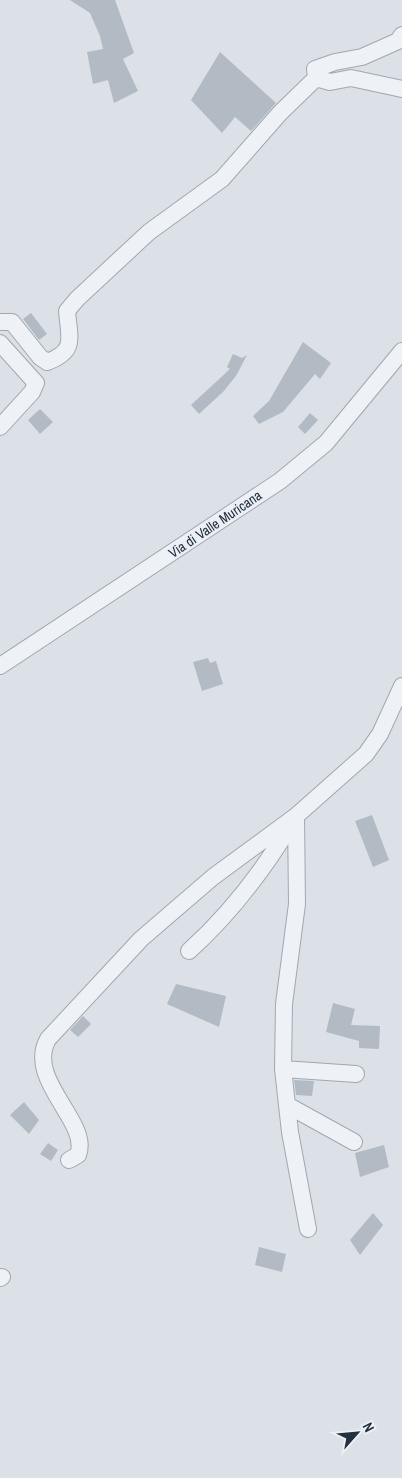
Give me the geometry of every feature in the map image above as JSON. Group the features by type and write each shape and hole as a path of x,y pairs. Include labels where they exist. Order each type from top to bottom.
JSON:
{"street":[{"path":"316,78 315,69 335,62 362,58 398,41 402,35"},
{"path":"316,78 330,82 351,78 402,89"},
{"path":"0,322 12,322 40,357 47,362 61,357 70,343 67,311 77,299 149,232 222,179 280,113 316,78"},
{"path":"0,343 36,383 32,392 0,426"},
{"name":"Via di Valle Muricana","path":"0,666 280,481 329,439 402,350"},
{"path":"69,1160 78,1155 79,1142 63,1105 51,1090 47,1080 44,1052 48,1039 131,947 213,877 296,816 366,754 380,734 402,686"},
{"path":"189,951 226,915 250,886 267,864 296,816"},
{"path":"296,816 297,904 284,998 283,1069 287,1106 308,1229"},
{"path":"283,1069 356,1074"},
{"path":"287,1106 354,1142"}],"building":[{"path":"70,0 115,0 134,53 123,59 138,91 114,103 108,80 93,84 87,52 103,49 100,36 90,13"},
{"path":"220,52 276,103 251,131 235,117 222,133 191,100"},
{"path":"31,313 47,334 39,340 23,319"},
{"path":"303,342 331,363 320,379 315,374 283,412 259,424 253,416 269,401"},
{"path":"233,354 242,358 247,355 236,376 223,392 199,414 191,405 230,369 227,367"},
{"path":"40,409 53,422 40,434 28,420"},
{"path":"310,413 318,420 305,434 298,427"},
{"path":"208,658 210,663 216,661 223,684 202,691 193,662"},
{"path":"372,815 389,860 373,867 355,821"},
{"path":"176,984 226,996 219,1027 167,1004"},
{"path":"333,1003 355,1009 351,1025 380,1026 379,1049 359,1048 359,1041 326,1032"},
{"path":"83,1016 91,1024 78,1037 70,1030"},
{"path":"294,1080 314,1081 312,1096 296,1095"},
{"path":"24,1102 39,1120 29,1134 10,1115"},
{"path":"48,1143 58,1150 51,1161 40,1154"},
{"path":"384,1145 389,1167 360,1177 355,1153"},
{"path":"373,1213 383,1225 360,1255 350,1240"},
{"path":"259,1247 286,1254 282,1272 255,1265"}]}
